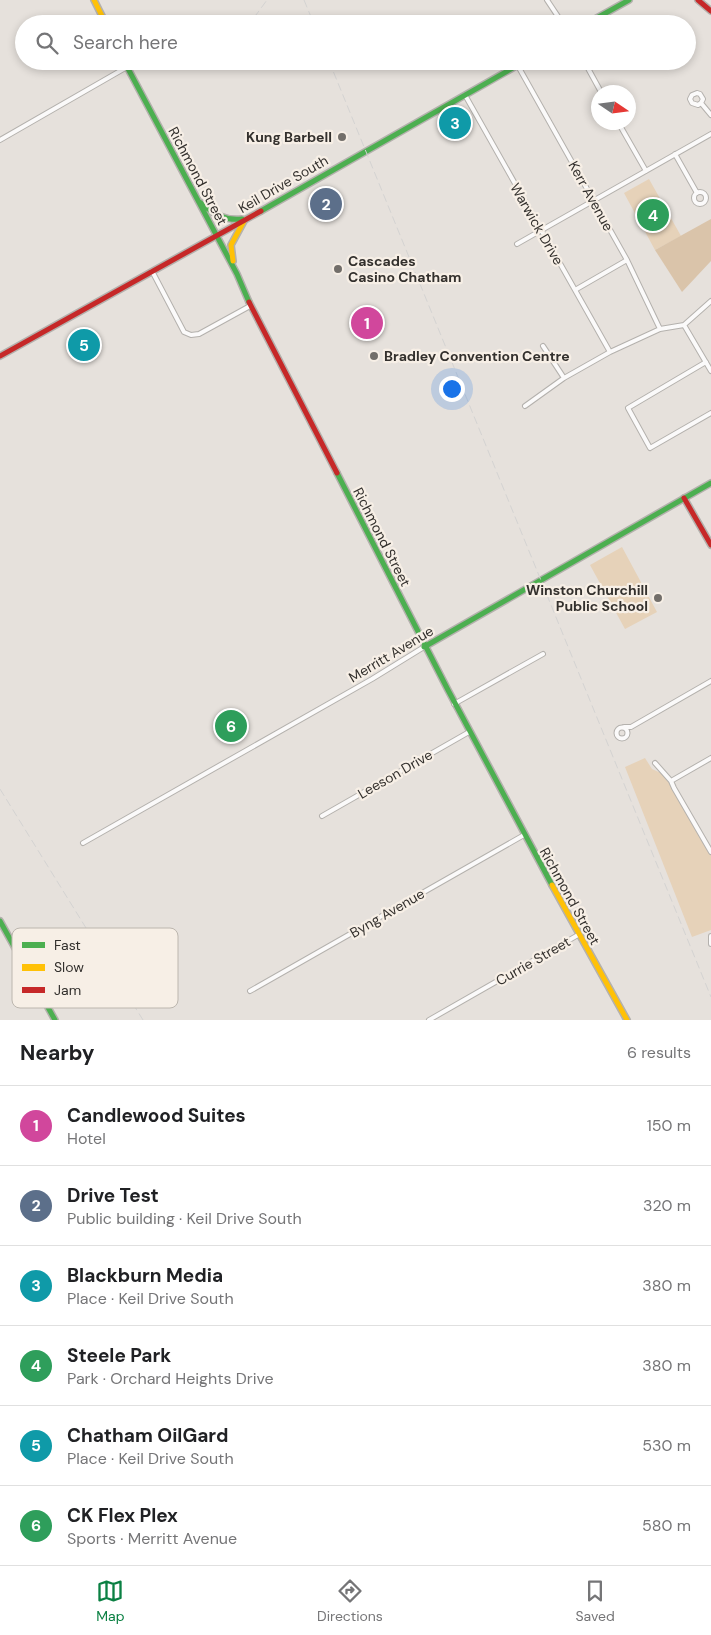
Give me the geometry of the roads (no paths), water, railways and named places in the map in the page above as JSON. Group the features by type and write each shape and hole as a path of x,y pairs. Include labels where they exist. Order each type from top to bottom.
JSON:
{"main road":[{"path":"94,0 102,15"},
{"path":"602,15 629,0"},
{"path":"698,0 711,11"},
{"name":"Richmond Street","path":"129,70 217,236 250,306 312,423 454,704 578,935 627,1020"},
{"name":"Keil Drive South","path":"0,356 511,70"},
{"path":"195,197 218,217 232,221 246,218"},
{"path":"236,274 230,253 231,241 246,218"},
{"name":"Merritt Avenue","path":"424,646 711,483"},
{"path":"684,498 711,545"},
{"path":"0,921 12,943"},
{"path":"48,1008 55,1020"}],"street":[{"path":"547,0 556,15"},
{"path":"0,140 116,70"},
{"name":"Kerr Avenue","path":"520,70 628,260 660,329"},
{"path":"589,70 597,85"},
{"name":"Warwick Drive","path":"465,95 610,352"},
{"path":"701,103 711,115"},
{"path":"623,130 646,171"},
{"path":"517,244 711,134"},
{"path":"675,154 697,193"},
{"path":"575,290 628,260"},
{"path":"152,271 184,332 191,335 199,334 250,306"},
{"path":"525,406 564,378 610,352 660,329 684,325 711,301"},
{"path":"684,325 711,371"},
{"path":"543,346 564,378"},
{"path":"706,362 628,408 650,448 711,413"},
{"name":"Merritt Avenue","path":"83,843 372,679 424,646"},
{"path":"454,704 542,654"},
{"path":"632,726 628,734 622,738 618,736 619,729 632,726 711,682"},
{"path":"624,727 628,734"},
{"name":"Leeson Drive","path":"322,816 469,732"},
{"path":"671,781 711,758"},
{"path":"655,763 671,781 709,844 711,852"},
{"name":"Byng Avenue","path":"250,991 524,835"},
{"name":"Currie Street","path":"429,1020 578,935"},
{"path":"711,936 711,944"}],"railway":[{"path":"256,15 267,0"},
{"path":"304,0 310,15"},
{"path":"333,70 711,997"},
{"path":"0,789 86,928"},
{"path":"136,1008 143,1020"}],"place":[{"name":"Blackburn Media","path":"455,123"},
{"name":"Kung Barbell","path":"342,137"},
{"name":"Drive Test","path":"326,204"},
{"name":"Steele Park","path":"653,215"},
{"name":"Cascades Casino Chatham","path":"338,269"},
{"name":"Candlewood Suites","path":"367,323"},
{"name":"Chatham OilGard","path":"84,345"},
{"name":"Bradley Convention Centre","path":"374,356"},
{"name":"Winston Churchill Public School","path":"658,598"},
{"name":"CK Flex Plex","path":"231,726"}]}
